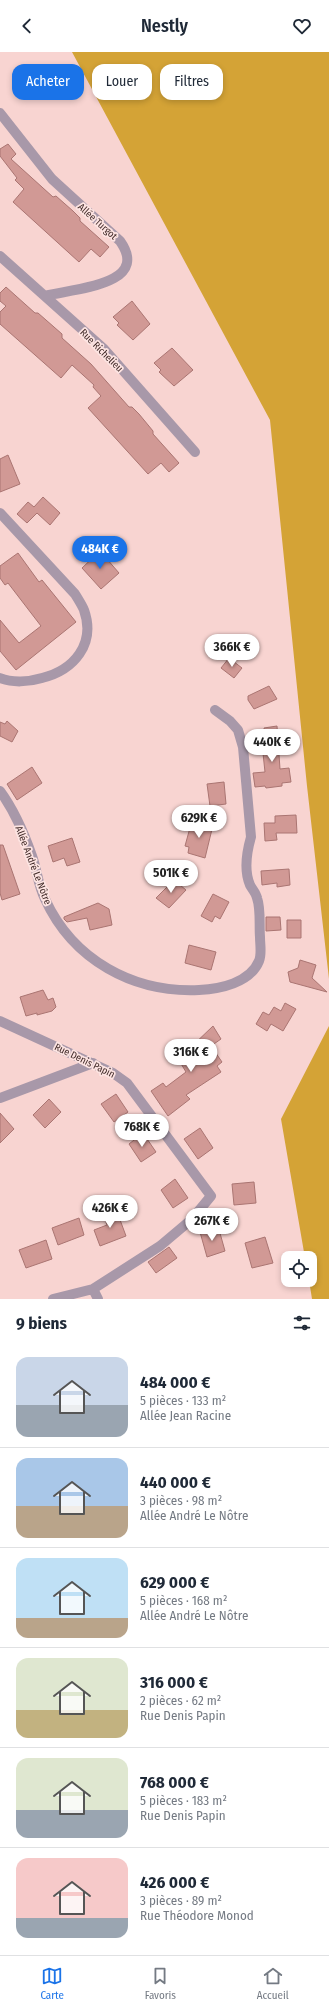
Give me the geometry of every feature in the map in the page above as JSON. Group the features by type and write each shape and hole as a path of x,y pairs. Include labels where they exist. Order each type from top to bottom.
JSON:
{"street":[{"name":"Allée Turgot","path":"0,113 52,179 120,241 127,250 127,266 118,277 81,290 61,292 45,296"},
{"name":"Rue Richelieu","path":"0,256 104,349 195,452"},
{"path":"0,513 75,594 84,610 87,627 84,645 78,658 66,669 52,676 32,681 6,680 0,678"},
{"name":"Allée André Le Nôtre","path":"0,791 11,805 26,842 45,900 72,939 95,961 119,976 154,988 182,991 210,989 235,983 250,973 259,961 261,951 258,898 249,883 246,851 252,837 243,747 238,730 230,721 215,710"},
{"name":"Rue Denis Papin","path":"0,1021 93,1063 113,1073 127,1083 211,1196 192,1219 160,1246 93,1289"},
{"path":"0,1098 93,1063"},
{"path":"53,1299 93,1289 98,1299"}],"shaded area":[{"path":"72,52 329,52 329,979 307,786 270,420 98,100 152,100 152,64 92,64 92,89 84,74 84,64 78,64"},
{"path":"329,1026 329,1299 312,1299 310,1287 317,1287 317,1251 304,1251 281,1119"}],"building":[{"path":"8,144 16,154 11,159 53,197 56,196 73,211 80,218 80,221 109,247 100,257 91,249 79,262 13,202 24,189 15,180 17,178 0,156 0,149"},
{"path":"6,287 35,313 38,313 62,334 62,338 91,364 129,407 132,407 139,414 153,431 153,434 179,463 169,472 161,463 148,474 88,408 101,396 93,387 94,385 72,365 61,378 0,324 0,312 6,306 0,301 0,293"},
{"path":"132,301 150,324 133,340 117,325 119,323 113,317"},
{"path":"172,348 193,370 174,386 159,372 161,370 154,363"},
{"path":"8,455 20,484 0,492 0,459"},
{"path":"43,497 60,513 50,525 37,513 27,523 17,514 28,502 34,507"},
{"path":"100,551 119,573 101,589 82,568"},
{"path":"18,553 39,582 42,580 76,622 16,670 0,651 0,620 19,643 41,626 8,583 5,585 0,578 0,566"},
{"path":"229,658 242,668 234,678 221,668"},
{"path":"269,686 277,699 254,709 248,700 248,696"},
{"path":"7,721 18,731 12,742 0,736 0,722 5,724"},
{"path":"277,726 280,769 289,768 291,782 282,783 282,786 266,788 265,786 255,787 253,773 265,772 262,744 266,743 264,728"},
{"path":"32,767 42,783 17,800 7,784"},
{"path":"224,782 226,804 210,806 207,784"},
{"path":"296,815 297,833 276,833 277,840 265,841 264,823 275,823 275,816"},
{"path":"198,821 213,825 205,858 188,853 189,847 185,846 191,824 197,826"},
{"path":"72,838 80,862 67,866 64,858 53,862 48,846"},
{"path":"0,845 3,845 20,894 2,900 0,893"},
{"path":"289,869 290,885 277,887 277,883 262,885 261,871"},
{"path":"174,880 186,890 169,908 156,898"},
{"path":"213,894 229,902 220,919 215,916 212,922 201,916"},
{"path":"98,903 109,909 112,925 90,930 87,918 67,922 64,919 64,917"},
{"path":"266,917 280,917 281,930 266,931"},
{"path":"287,920 301,920 301,938 287,938"},
{"path":"189,945 216,952 211,970 185,963"},
{"path":"300,960 316,965 312,978 327,992 290,982 288,972 298,968"},
{"path":"43,990 48,1000 53,998 56,1007 52,1011 26,1016 20,997"},
{"path":"285,1003 296,1009 283,1031 271,1024 267,1031 256,1024 263,1012 269,1015 274,1007 281,1011"},
{"path":"213,1026 221,1039 211,1046 222,1062 217,1066 221,1072 186,1095 190,1099 168,1116 151,1091 163,1083 166,1087 186,1072 177,1057 189,1049"},
{"path":"116,1094 128,1112 114,1122 101,1104"},
{"path":"49,1099 61,1112 45,1128 33,1115"},
{"path":"0,1113 14,1129 0,1143"},
{"path":"200,1128 213,1148 198,1159 184,1139"},
{"path":"143,1133 156,1152 141,1162 129,1144"},
{"path":"175,1179 188,1198 173,1208 161,1190"},
{"path":"254,1182 256,1203 234,1205 232,1184"},
{"path":"116,1209 126,1236 100,1246 94,1230 107,1225 103,1214"},
{"path":"79,1218 84,1235 58,1245 52,1228"},
{"path":"218,1226 225,1251 207,1257 200,1232"},
{"path":"265,1237 273,1263 252,1268 245,1243"},
{"path":"46,1240 52,1259 26,1268 19,1250"},
{"path":"169,1247 177,1258 156,1273 148,1262"}]}
